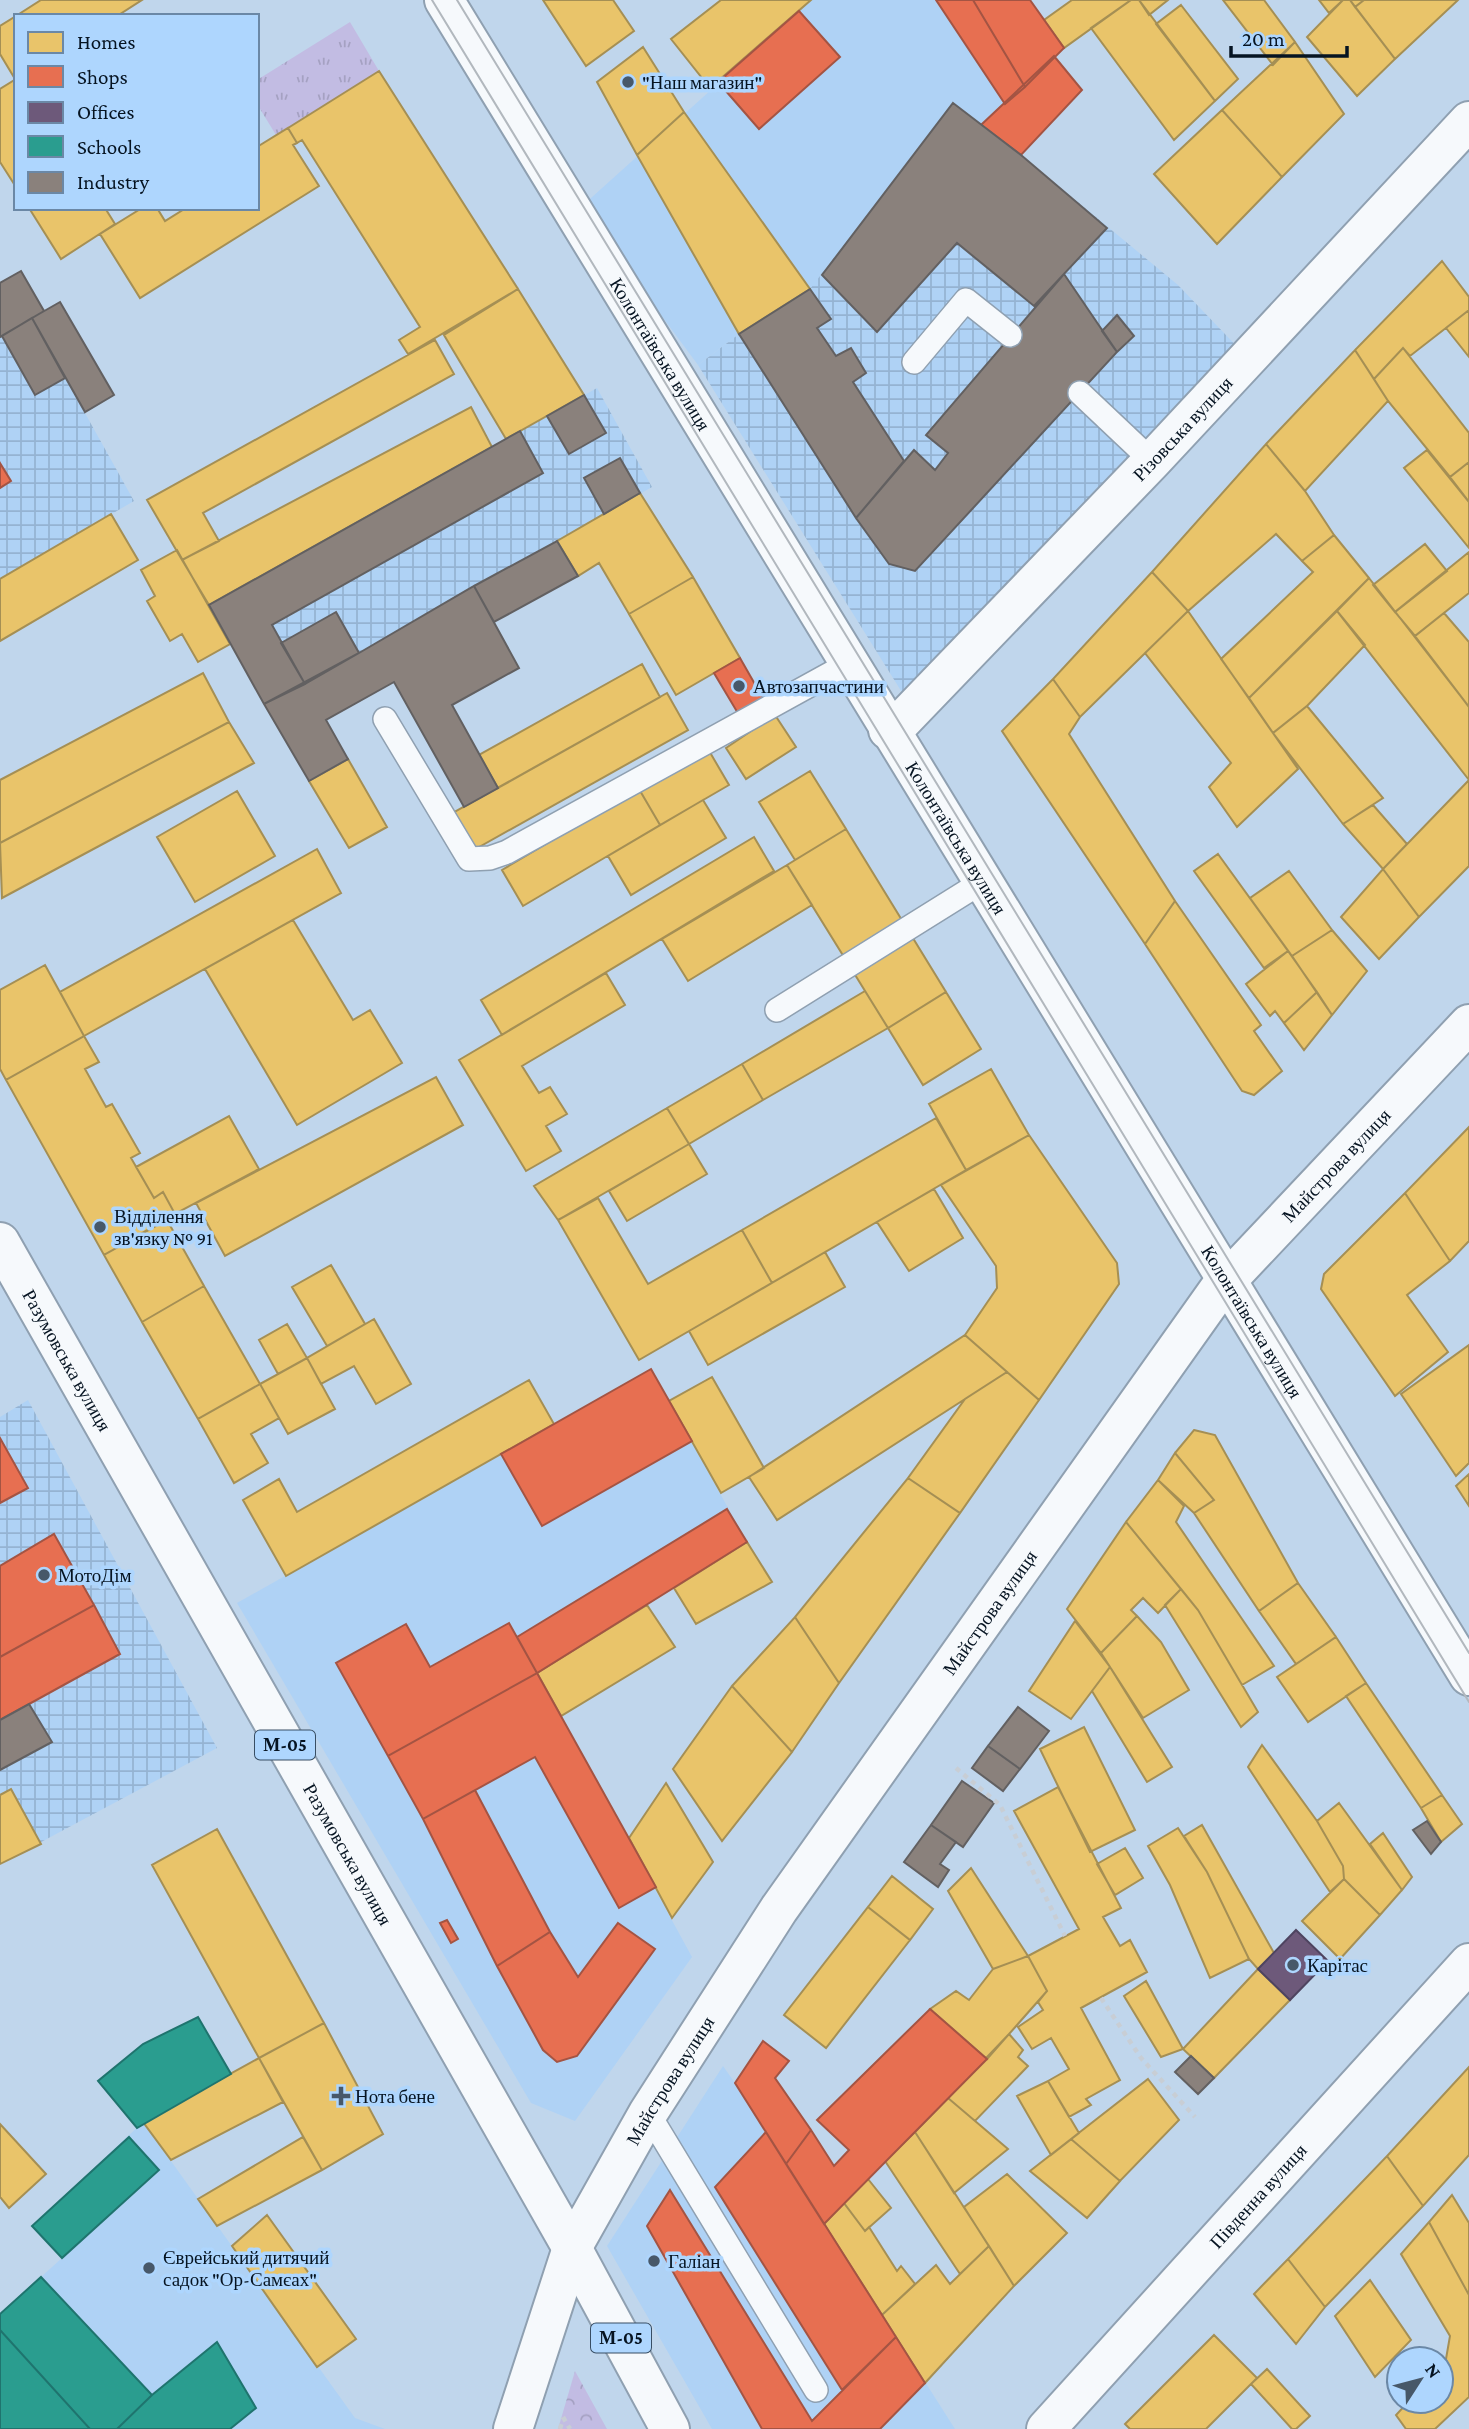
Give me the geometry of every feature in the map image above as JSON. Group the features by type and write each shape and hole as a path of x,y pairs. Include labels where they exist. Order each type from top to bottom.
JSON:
{"main road":[{"name":"Колонтаївська вулиця","path":"444,0 888,730 1228,1279 1469,1675"},
{"name":"Різовська вулиця","path":"888,730 907,716 1152,461 1469,121"},
{"name":"Майстрова вулиця","path":"513,2429 572,2248 648,2113 779,1909 1228,1279 1469,1024"},
{"name":"Разумовська вулиця","path":"0,1242 572,2248 670,2429"},
{"name":"Південна вулиця","path":"1046,2429 1469,1963"}],"lane":[{"path":"914,362 966,300 1010,335"},
{"path":"1080,393 1152,461"},
{"path":"385,719 469,859 490,858 508,852 848,664"},
{"path":"778,1010 982,882"},
{"path":"648,2113 816,2389"}],"path":[{"path":"956,1768 1000,1805 1065,1936"},
{"path":"1101,1998 1141,2058 1195,2118"},
{"path":"560,2429 563,2417 570,2429"}],"shaded area":[{"path":"811,0 973,0 1025,87 810,289 739,334 698,365 581,207"},
{"path":"953,103 1021,155 1178,285 1247,357 903,694 698,365 739,334 810,289"},
{"path":"32,318 134,501 0,579 0,337"},
{"path":"597,388 652,487 264,704 209,605"},
{"path":"651,1369 747,1542 537,1673 692,1957 575,2121 531,2103 237,1603"},
{"path":"28,1400 217,1748 0,1864 0,1417"},
{"path":"723,2066 955,2429 712,2429 607,2246"},
{"name":"Єврейський дитячий садок \"Ор-Самєах\"","path":"143,2122 355,2418 385,2429 117,2429 151,2395 41,2277 62,2258 32,2226"}],"green space":[{"path":"350,22 379,71 276,135 259,107 259,79"},
{"path":"575,2371 607,2429 558,2429"}],"building: Homes":[{"path":"41,0 142,0 120,14 19,14"},
{"path":"543,0 613,0 634,31 586,66"},
{"path":"721,0 811,0 710,88 671,39"},
{"path":"1072,0 1131,0 1064,48 1044,20"},
{"path":"1131,0 1139,0 1215,101 1174,140 1091,28"},
{"path":"1139,0 1168,0 1149,15"},
{"path":"1223,0 1264,0 1295,42 1273,65"},
{"path":"1319,0 1343,0 1329,13"},
{"path":"1343,0 1350,0 1395,59 1357,96 1307,37"},
{"path":"1350,0 1364,0 1355,7"},
{"path":"1364,0 1458,0 1395,59 1355,7"},
{"path":"1181,5 1238,79 1215,101 1156,24"},
{"path":"14,17 14,77 0,54 0,26"},
{"path":"1295,42 1344,114 1282,177 1222,110"},
{"path":"643,47 684,112 637,155 597,82"},
{"path":"379,71 518,289 408,354 399,340 420,327 302,140 297,143 288,128"},
{"path":"14,80 14,184 0,162 0,89"},
{"path":"1222,110 1282,177 1217,244 1154,174"},
{"path":"684,112 810,289 739,334 637,155"},
{"path":"288,128 297,143 293,145 319,186 140,298 100,234 139,210 158,210 165,221 183,210 259,210 259,146"},
{"path":"30,210 106,210 115,224 61,259"},
{"path":"1442,261 1469,297 1469,310 1410,356 1403,348 1374,379 1355,350"},
{"path":"518,289 584,395 506,439 444,335"},
{"path":"1469,310 1469,357 1446,328"},
{"path":"435,340 454,374 203,513 219,541 182,560 147,500"},
{"path":"1403,348 1469,433 1469,462 1450,477 1388,401 1374,379"},
{"path":"1355,350 1388,401 1305,491 1266,444"},
{"path":"471,407 492,447 209,605 182,560"},
{"path":"1266,444 1305,491 1334,535 1302,561 1276,534 1188,611 1152,572"},
{"path":"1427,450 1469,502 1469,548 1404,468"},
{"path":"1469,462 1469,502 1450,477"},
{"path":"640,493 693,577 629,614 599,563 578,576 557,541"},
{"path":"111,514 138,560 0,641 0,579"},
{"path":"1334,535 1369,578 1249,698 1221,659 1313,572 1302,561"},
{"path":"1425,544 1447,571 1395,612 1373,585"},
{"path":"177,550 230,644 198,662 182,634 170,641 147,601 155,596 141,570"},
{"path":"1469,552 1469,593 1415,636 1395,612"},
{"path":"1152,572 1188,611 1080,717 1053,679"},
{"path":"693,577 740,658 676,695 629,614"},
{"path":"1369,578 1469,707 1469,780 1337,611"},
{"path":"1188,611 1298,769 1237,827 1209,787 1231,763 1145,653"},
{"path":"1337,611 1365,645 1307,706 1273,733 1249,698"},
{"path":"1444,613 1469,642 1469,707 1415,636"},
{"path":"642,664 660,697 498,788 479,755"},
{"path":"203,673 229,722 0,843 0,780"},
{"path":"1053,679 1080,717 1069,734 1175,901 1145,944 1002,731"},
{"path":"667,693 688,730 472,851 451,814"},
{"path":"1307,706 1383,798 1343,824 1273,733"},
{"path":"775,715 796,747 746,779 726,748"},
{"path":"229,722 254,763 2,898 0,843"},
{"path":"708,749 729,785 660,825 639,789"},
{"path":"348,759 387,827 349,848 309,781"},
{"path":"810,771 846,829 795,860 759,802"},
{"path":"1469,780 1469,866 1419,917 1383,869"},
{"path":"639,789 660,825 523,906 502,870"},
{"path":"237,791 275,856 195,902 157,837"},
{"path":"703,800 726,838 631,895 608,856"},
{"path":"1373,805 1407,844 1383,869 1343,824"},
{"path":"846,829 946,992 888,1028 787,865"},
{"path":"754,837 774,871 502,1035 481,1000"},
{"path":"317,849 341,893 84,1036 60,992"},
{"path":"1218,854 1288,951 1264,968 1194,871"},
{"path":"787,865 812,905 688,981 662,939"},
{"path":"1383,869 1419,917 1379,959 1341,917"},
{"path":"1289,871 1332,930 1292,956 1250,898"},
{"path":"1175,901 1261,1025 1254,1031 1282,1071 1254,1095 1242,1091 1145,944"},
{"path":"293,920 353,1020 370,1010 402,1063 297,1125 205,969"},
{"path":"1332,930 1367,971 1332,1015 1292,956"},
{"path":"1288,951 1317,992 1284,1023 1275,1011 1270,1016 1246,984"},
{"path":"45,965 84,1036 6,1080 0,1069 0,990"},
{"path":"606,973 625,1005 522,1066 539,1093 550,1087 567,1114 546,1126 561,1151 526,1171 459,1060"},
{"path":"865,991 888,1028 763,1100 742,1064"},
{"path":"946,992 981,1049 923,1085 888,1028"},
{"path":"1317,992 1332,1015 1304,1050 1284,1023"},
{"path":"84,1036 99,1062 85,1069 106,1107 112,1104 140,1153 131,1158 154,1198 163,1192 175,1214 104,1255 6,1080"},
{"path":"742,1064 763,1100 689,1144 667,1108"},
{"path":"991,1069 1029,1135 966,1170 929,1104"},
{"path":"436,1077 463,1125 225,1256 196,1203"},
{"path":"667,1108 689,1144 558,1220 534,1186"},
{"path":"229,1116 259,1169 175,1214 163,1192 154,1198 136,1167"},
{"path":"936,1118 966,1170 772,1283 742,1230"},
{"path":"1469,1127 1469,1241 1450,1261 1405,1193"},
{"path":"1029,1135 1117,1263 1119,1284 1039,1400 965,1335 997,1288 996,1266 941,1185"},
{"path":"689,1144 707,1174 627,1221 609,1191"},
{"path":"934,1189 963,1238 909,1271 877,1222"},
{"path":"1405,1193 1450,1261 1407,1295 1448,1352 1395,1396 1321,1289 1324,1274"},
{"path":"598,1198 648,1284 742,1230 772,1283 639,1360 558,1220"},
{"path":"167,1220 204,1286 142,1322 104,1255"},
{"path":"825,1252 845,1287 708,1365 689,1331"},
{"path":"331,1265 365,1324 327,1346 292,1287"},
{"path":"204,1286 260,1384 198,1419 142,1322"},
{"path":"374,1319 411,1384 376,1404 354,1366 321,1384 307,1358"},
{"path":"287,1324 307,1358 278,1374 259,1340"},
{"path":"965,1335 1007,1372 777,1520 749,1477"},
{"path":"1469,1345 1469,1463 1456,1476 1401,1394"},
{"path":"307,1358 335,1409 288,1434 260,1384"},
{"path":"1007,1372 1039,1400 960,1513 908,1478 965,1399"},
{"path":"712,1377 764,1468 721,1493 669,1401"},
{"path":"529,1380 554,1424 286,1576 243,1500 279,1479 297,1512"},
{"path":"260,1384 279,1418 251,1434 268,1463 234,1483 198,1419"},
{"path":"1194,1430 1215,1435 1298,1583 1259,1611 1194,1513 1214,1500 1175,1453"},
{"path":"1175,1453 1214,1500 1194,1513 1158,1480"},
{"path":"1469,1474 1469,1506 1456,1486"},
{"path":"908,1478 960,1513 839,1683 795,1617"},
{"path":"1158,1480 1184,1506 1176,1522 1274,1666 1242,1685 1198,1610 1126,1522"},
{"path":"1126,1522 1181,1589 1158,1613 1143,1598 1131,1610 1137,1616 1101,1653 1067,1609"},
{"path":"747,1542 772,1582 696,1624 674,1588"},
{"path":"1298,1583 1336,1637 1296,1664 1259,1611"},
{"path":"1181,1589 1198,1610 1258,1712 1241,1727 1165,1605"},
{"path":"647,1605 675,1647 561,1716 537,1673"},
{"path":"1137,1616 1161,1642 1189,1690 1143,1718 1101,1653"},
{"path":"795,1617 839,1683 792,1752 732,1686"},
{"path":"1075,1621 1110,1667 1071,1719 1029,1691"},
{"path":"1336,1637 1366,1683 1308,1722 1277,1677"},
{"path":"1110,1667 1172,1767 1147,1782 1092,1691"},
{"path":"1366,1683 1442,1795 1421,1808 1346,1696"},
{"path":"732,1686 792,1752 722,1841 673,1769"},
{"path":"1084,1727 1135,1830 1090,1852 1040,1749"},
{"path":"1262,1745 1317,1821 1343,1866 1344,1879 1330,1892 1248,1767"},
{"path":"666,1783 713,1862 672,1918 629,1838"},
{"path":"1058,1787 1121,1908 1103,1917 1120,1946 1130,1940 1147,1972 1081,2008 1120,2080 1086,2099 1091,2105 1069,2117 1048,2081 1069,2069 1051,2038 1032,2049 1018,2027 1043,2010 1038,2002 1047,1991 1028,1956 1079,1929 1014,1811"},
{"path":"11,1789 41,1844 0,1864 0,1795"},
{"path":"1442,1795 1462,1824 1441,1842 1421,1808"},
{"path":"1339,1803 1402,1890 1380,1915 1344,1879 1343,1866 1317,1821"},
{"path":"1202,1825 1274,1953 1258,1969 1249,1959 1207,1872 1184,1836"},
{"path":"1178,1828 1207,1872 1249,1959 1210,1978 1170,1885 1148,1846"},
{"path":"217,1829 324,2023 259,2058 152,1865"},
{"path":"1383,1833 1412,1877 1402,1890 1370,1844"},
{"path":"1125,1848 1143,1878 1115,1895 1097,1864"},
{"path":"971,1868 1028,1956 993,1969 948,1891"},
{"path":"892,1876 933,1909 910,1940 868,1907"},
{"path":"1344,1879 1380,1915 1340,1959 1302,1921"},
{"path":"868,1907 910,1940 826,2048 784,2015"},
{"path":"1028,1956 1047,1991 987,2059 930,2009 956,1991 969,2000 993,1969"},
{"path":"1258,1969 1290,2000 1214,2078 1183,2049"},
{"path":"1146,1981 1183,2049 1161,2057 1124,1996"},
{"path":"324,2023 383,2134 322,2170 259,2058"},
{"path":"1009,2034 1023,2050 1018,2057 1028,2066 975,2121 948,2098"},
{"path":"259,2058 283,2102 171,2160 143,2122"},
{"path":"1469,2067 1469,2155 1423,2206 1387,2156"},
{"path":"1148,2079 1179,2120 1120,2181 1071,2139"},
{"path":"1048,2081 1079,2133 1051,2155 1017,2096"},
{"path":"948,2098 1008,2149 954,2193 915,2132"},
{"path":"0,2124 46,2174 9,2208 0,2197"},
{"path":"915,2132 989,2246 960,2274 885,2161"},
{"path":"303,2137 322,2170 217,2226 198,2199"},
{"path":"1071,2139 1120,2181 1087,2218 1030,2171"},
{"path":"1387,2156 1423,2206 1325,2307 1288,2259"},
{"path":"1007,2174 1067,2233 1014,2286 964,2207"},
{"path":"868,2179 891,2208 865,2231 844,2203"},
{"path":"1452,2195 1469,2223 1469,2295 1429,2222"},
{"path":"844,2203 865,2231 869,2227 897,2271 901,2266 915,2284 882,2315 824,2224"},
{"path":"267,2215 356,2339 317,2367 232,2246"},
{"path":"1429,2222 1469,2295 1469,2397 1455,2410 1455,2345 1448,2345 1450,2336 1401,2254"},
{"path":"989,2246 1014,2286 925,2383 882,2315 936,2265 950,2284"},
{"path":"1288,2259 1325,2307 1296,2344 1254,2294"},
{"path":"1370,2280 1411,2340 1406,2345 1385,2345 1385,2367 1375,2377 1335,2316"},
{"path":"1214,2335 1257,2378 1206,2429 1130,2429 1125,2424"},
{"path":"1267,2369 1310,2416 1296,2429 1292,2429 1251,2384"},
{"path":"1396,2415 1450,2415 1435,2429 1406,2429"}],"building: Shops":[{"path":"936,0 973,0 1025,87 1005,104"},
{"path":"973,0 1030,0 1064,48 1025,87"},
{"path":"799,11 840,57 759,129 718,82"},
{"path":"1054,56 1082,90 1021,155 981,125"},
{"path":"0,463 11,481 0,488"},
{"name":"Автозапчастини","path":"740,658 764,700 739,715 714,673"},
{"path":"651,1369 692,1441 542,1526 501,1454"},
{"path":"0,1438 28,1488 0,1503"},
{"path":"727,1509 747,1542 537,1673 517,1637"},
{"path":"54,1534 94,1605 0,1657 0,1566"},
{"path":"94,1605 120,1654 0,1720 0,1657"},
{"path":"509,1623 537,1673 388,1756 336,1663 406,1624 430,1667"},
{"path":"537,1673 656,1887 619,1908 535,1757 423,1819 388,1756"},
{"path":"475,1790 550,1932 497,1966 423,1819"},
{"path":"447,1920 458,1939 451,1943 440,1923"},
{"path":"618,1923 655,1949 577,2056 557,2062 543,2050 497,1966 550,1932 578,1977"},
{"path":"930,2009 987,2059 824,2224 786,2164 811,2130 834,2166 849,2150 817,2120"},
{"path":"763,2041 789,2061 775,2078 811,2130 786,2164 735,2083"},
{"path":"766,2132 896,2337 842,2390 715,2187"},
{"path":"670,2190 812,2421 896,2337 925,2383 880,2429 762,2429 647,2226"}],"building: Offices":[{"name":"Карітас","path":"1296,1930 1328,1961 1290,2000 1258,1969"}],"building: Schools":[{"path":"198,2017 231,2074 137,2128 98,2081 143,2044"},
{"path":"129,2137 159,2170 62,2258 32,2226"},
{"path":"41,2277 152,2395 117,2429 90,2429 0,2330 0,2314"},
{"path":"0,2330 90,2429 0,2429"},
{"path":"217,2342 256,2408 230,2429 117,2429 152,2395"}],"building: Industry":[{"path":"953,103 1021,155 1107,228 1034,306 957,243 877,332 822,275"},
{"path":"21,271 44,311 0,337 0,283"},
{"path":"1064,274 1117,352 915,571 889,564 856,518 914,450 935,470 948,453 926,435"},
{"path":"810,289 831,319 817,328 836,356 851,348 866,373 853,382 904,461 856,518 739,334"},
{"path":"60,302 114,395 85,412 32,318"},
{"path":"1117,315 1134,336 1117,352 1102,331"},
{"path":"32,318 65,378 35,395 2,336"},
{"path":"584,395 606,433 569,454 547,416"},
{"path":"520,431 543,473 272,625 305,684 264,704 209,605"},
{"path":"620,458 640,493 604,514 584,478"},
{"path":"557,541 578,576 494,622 474,586"},
{"path":"474,586 519,668 452,705 498,788 464,807 394,682 326,720 348,759 309,781 264,704"},
{"path":"336,612 359,653 305,684 281,643"},
{"path":"29,1704 52,1742 0,1770 0,1720"},
{"path":"1018,1707 1049,1731 1020,1769 988,1746"},
{"path":"988,1746 1020,1769 1003,1791 972,1768"},
{"path":"962,1781 994,1803 963,1847 931,1825"},
{"path":"1427,1821 1441,1842 1431,1854 1413,1830"},
{"path":"931,1825 956,1842 940,1864 949,1870 938,1887 904,1862"},
{"path":"1191,2056 1214,2078 1198,2094 1175,2072"}],"tram line":[{"path":"432,0 1469,1702"},
{"path":"457,0 1469,1653"}],"place":[{"name":"\"Наш магазин\"","path":"628,82"},
{"name":"Автозапчастини","path":"739,686"},
{"name":"Відділення зв'язку № 91","path":"100,1227"},
{"name":"МотоДім","path":"44,1575"},
{"name":"Карітас","path":"1293,1965"},
{"name":"Нота бене","path":"341,2096"},
{"name":"Галіан","path":"654,2261"},
{"name":"Єврейський дитячий садок \"Ор-Самєах\"","path":"149,2268"}]}
